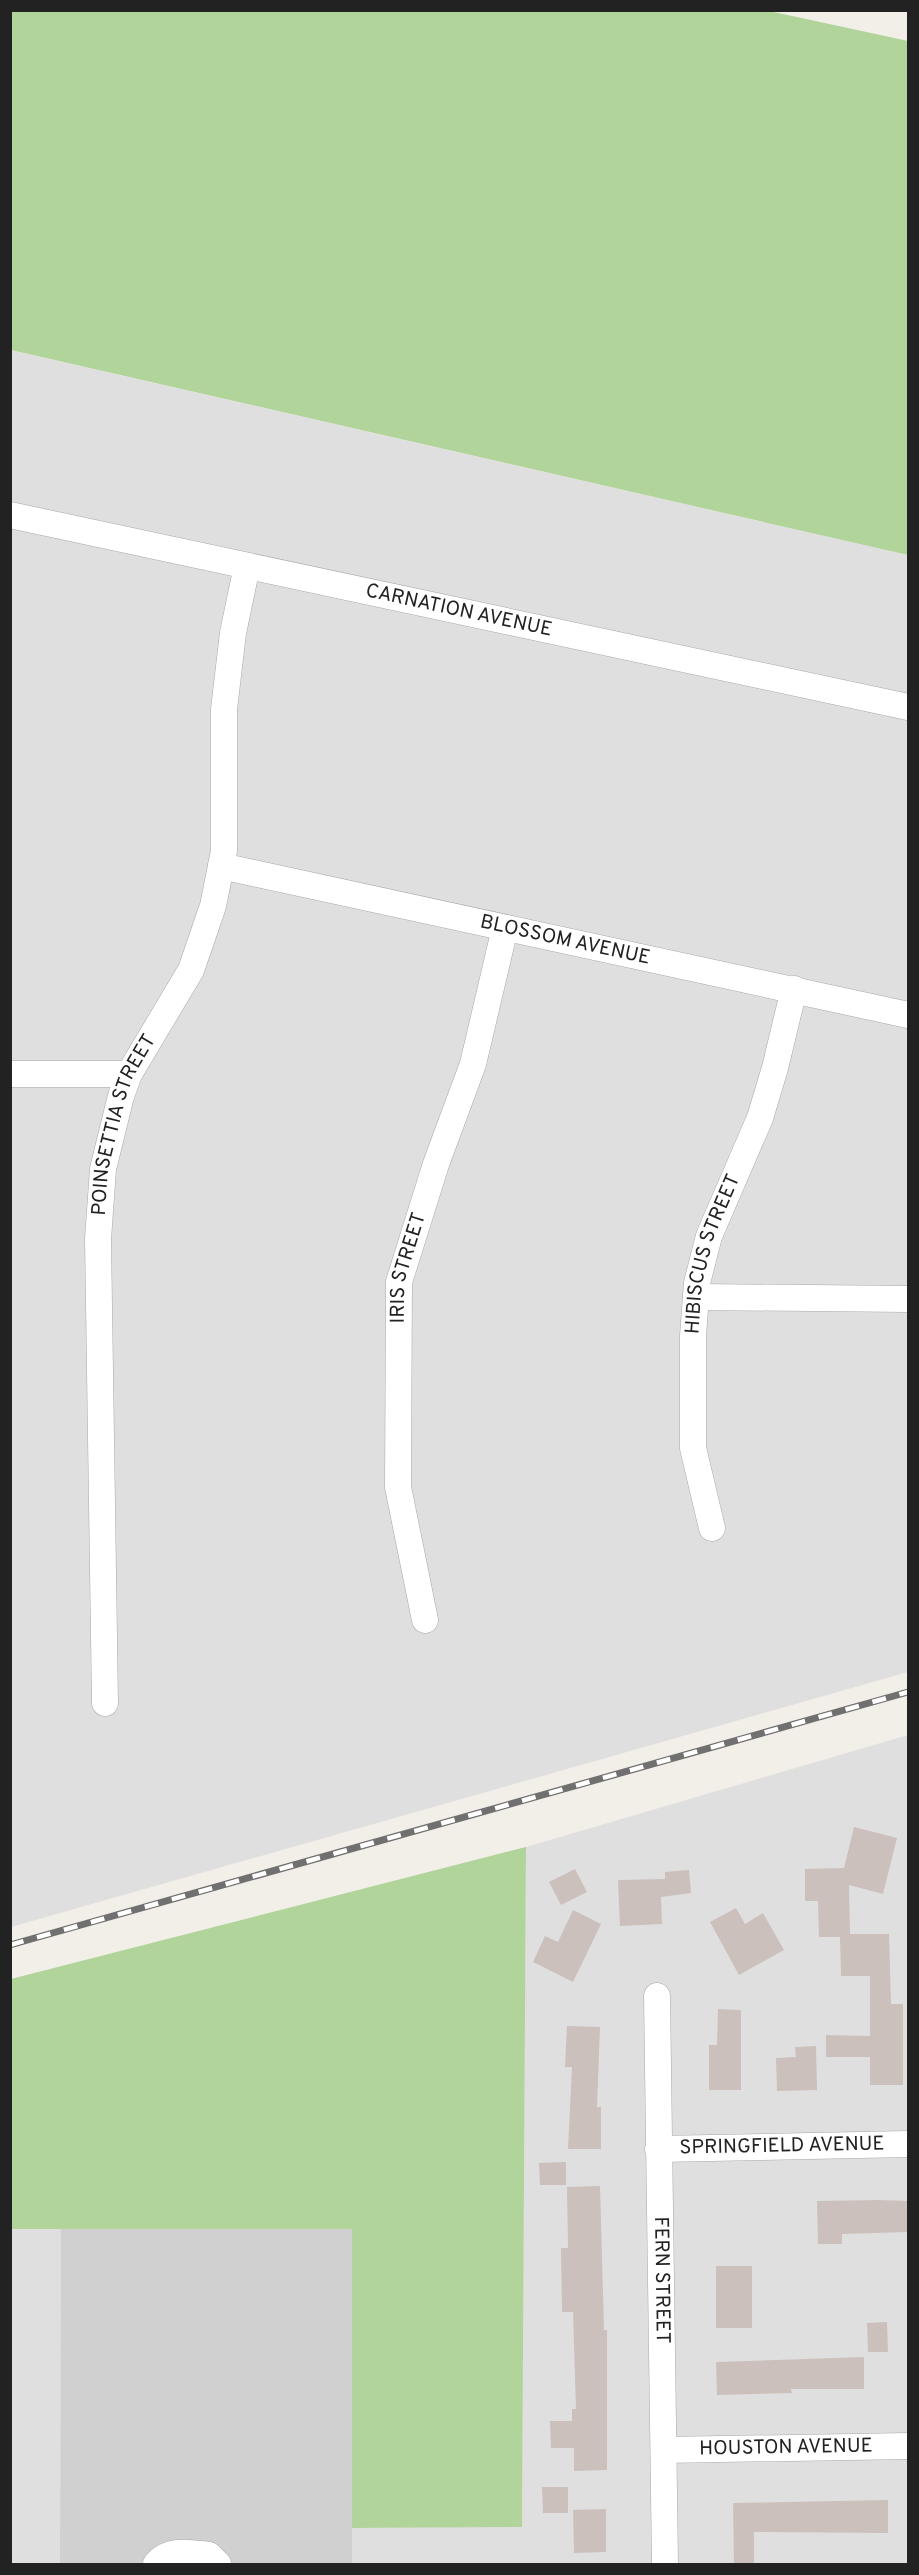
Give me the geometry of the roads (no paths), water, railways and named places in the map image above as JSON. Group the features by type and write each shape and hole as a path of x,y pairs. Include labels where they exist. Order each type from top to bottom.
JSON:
{"street":[{"name":"CARNATION AVENUE","path":"10,515 909,706"},
{"name":"POINSETTIA STREET","path":"105,1704 99,1211 107,1147 129,1074 191,970 206,932 221,866 224,709 233,633 247,566"},
{"name":"BLOSSOM AVENUE","path":"221,866 909,1015"},
{"name":"IRIS STREET","path":"425,1620 398,1487 399,1282 435,1164 473,1064 505,928"},
{"name":"HIBISCUS STREET","path":"712,1528 693,1449 696,1297 709,1236 749,1145 768,1094 794,989"},
{"path":"10,1074 129,1074"},
{"path":"696,1297 909,1299"},
{"name":"FERN STREET","path":"657,1996 665,2565"},
{"name":"SPRINGFIELD AVENUE","path":"658,2149 909,2144"},
{"name":"HOUSTON AVENUE","path":"664,2450 909,2446"},
{"path":"156,2565 160,2560 178,2552 209,2555 218,2565"}],"railway":[{"path":"10,1945 908,1692"}]}
